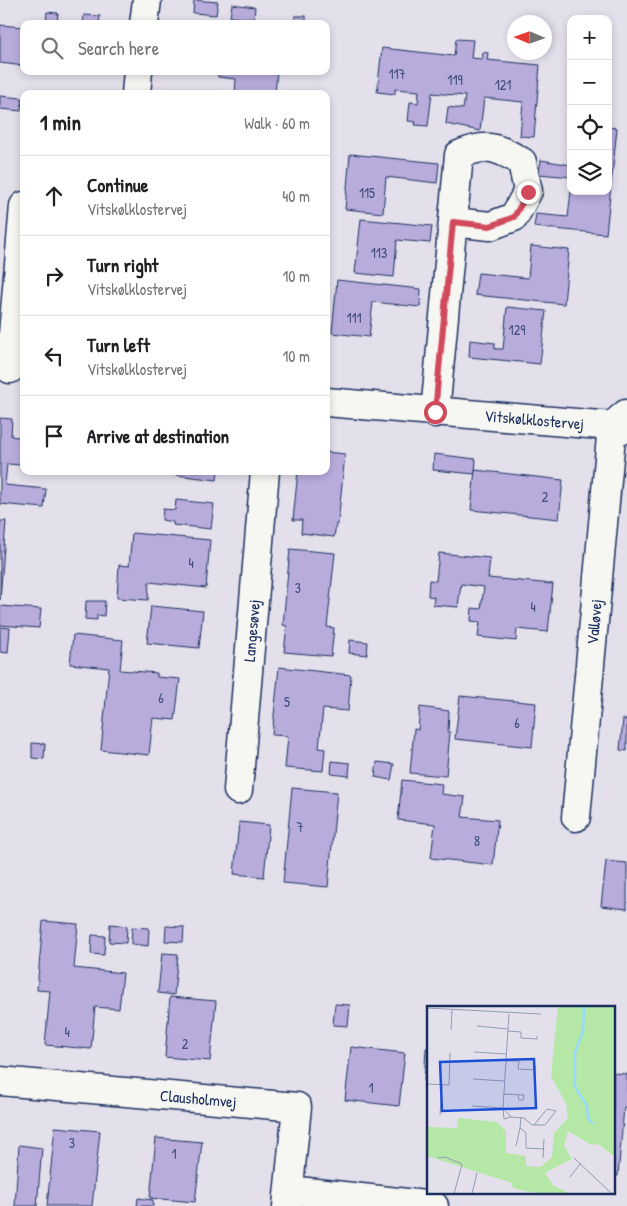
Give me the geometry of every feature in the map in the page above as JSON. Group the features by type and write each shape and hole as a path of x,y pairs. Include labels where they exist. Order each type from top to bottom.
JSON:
{"street":[{"path":"144,20 146,0"},
{"path":"136,90 138,75"},
{"path":"435,412 453,222"},
{"path":"11,370 20,256"},
{"name":"Vitskølklostervej","path":"330,402 435,412 622,423"},
{"name":"Valløvej","path":"576,818 622,423"},
{"name":"Langesøvej","path":"238,790 265,475"},
{"name":"Clausholmvej","path":"0,1081 297,1107 288,1198"},
{"path":"288,1198 434,1206"}],"building":[{"path":"194,0 218,2 216,15 193,13"},
{"path":"232,4 255,7 254,19 230,17"},
{"path":"47,12 58,13 57,20 46,20"},
{"path":"84,15 100,16 100,20 83,20"},
{"path":"295,16 306,16 306,20 295,20"},
{"path":"0,25 20,27 20,66 0,63"},
{"path":"456,39 473,40 471,58 482,59 483,52 488,53 487,60 540,65 534,137 520,136 523,102 484,98 480,131 446,124 448,107 463,109 465,96 432,93 428,126 415,125 416,122 408,121 410,102 418,103 419,91 395,89 395,94 377,92 382,48 454,56"},
{"path":"218,75 277,75 275,90 235,90 236,79 218,77"},
{"path":"0,96 20,98 20,111 0,109"},
{"path":"612,127 617,128 612,176"},
{"path":"350,154 439,163 437,183 386,177 383,213 345,209"},
{"path":"541,160 567,164 567,177 539,174"},
{"path":"571,195 610,195 606,234 534,227 536,214 568,217"},
{"path":"361,219 432,226 430,243 397,240 394,277 355,273"},
{"path":"531,246 569,250 564,304 475,295 478,273 528,278"},
{"path":"337,280 421,289 420,307 373,302 369,337 332,333"},
{"path":"507,307 546,311 540,364 469,357 470,340 495,343 495,349 503,349"},
{"path":"0,418 12,419 11,436 20,437 20,465 7,464 5,485 46,489 44,508 0,504"},
{"path":"330,452 345,454 338,524 336,524 334,537 301,533 302,520 293,520 298,475 330,475"},
{"path":"434,454 476,459 475,474 433,470"},
{"path":"475,470 563,480 559,519 471,510"},
{"path":"176,475 218,475 217,480"},
{"path":"176,500 214,504 211,529 173,525 173,522 162,520 163,509 175,510"},
{"path":"0,521 6,521 0,600"},
{"path":"132,533 210,540 206,588 149,582 148,600 117,598 119,565 129,566"},
{"path":"290,549 335,553 327,627 334,628 331,656 284,652 287,626 283,625"},
{"path":"439,553 490,558 488,578 553,584 548,632 517,629 516,641 478,637 480,622 471,621 472,608 481,609 484,587 461,584 458,607 433,605 434,597 428,596 429,580 436,581"},
{"path":"86,601 105,601 104,616 97,615 97,620 85,619"},
{"path":"0,606 41,609 39,628 0,625"},
{"path":"151,606 203,611 199,648 147,643"},
{"path":"0,627 10,628 8,653 0,652"},
{"path":"73,635 123,640 120,670 157,673 157,677 180,679 175,720 153,718 149,755 101,750 109,668 70,664"},
{"path":"350,640 368,642 367,655 349,653"},
{"path":"279,667 351,675 348,711 323,709 319,748 325,749 323,771 285,768 288,736 272,735"},
{"path":"460,696 536,703 532,747 455,739"},
{"path":"420,707 449,711 448,732 450,732 446,776 410,773 414,729 418,730"},
{"path":"623,719 627,720 627,751 620,750"},
{"path":"32,743 45,744 44,759 32,758"},
{"path":"332,761 350,763 349,776 331,774"},
{"path":"377,762 394,764 391,780 375,777"},
{"path":"402,780 442,784 441,794 465,797 462,817 498,820 493,865 431,858 435,824 398,820"},
{"path":"292,788 337,792 328,887 283,883"},
{"path":"239,822 269,825 264,877 234,874"},
{"path":"606,861 627,863 627,909 601,906"},
{"path":"43,921 78,924 74,968 123,973 119,1009 95,1007 91,1049 45,1045 50,991 37,990"},
{"path":"110,924 127,926 126,943 109,942"},
{"path":"166,926 184,927 183,942 165,941"},
{"path":"132,927 149,928 148,946 131,944"},
{"path":"92,935 105,936 104,955 91,954"},
{"path":"162,953 178,954 174,995 158,993"},
{"path":"170,997 216,1001 210,1061 165,1057"},
{"path":"335,1004 350,1005 348,1026 333,1025"},
{"path":"351,1047 405,1053 399,1106 345,1100"},
{"path":"426,1048 427,1048 427,1083 424,1082"},
{"path":"614,1073 627,1074 627,1107 624,1107 618,1176 614,1176"},
{"path":"55,1127 100,1131 92,1206 47,1206"},
{"path":"156,1138 202,1142 195,1202 150,1198"},
{"path":"19,1145 42,1148 37,1206 15,1206"},
{"path":"138,1198 153,1200 153,1206 137,1206"}],"route":[{"path":"435,412 453,222 490,226 514,217 528,192"}]}
